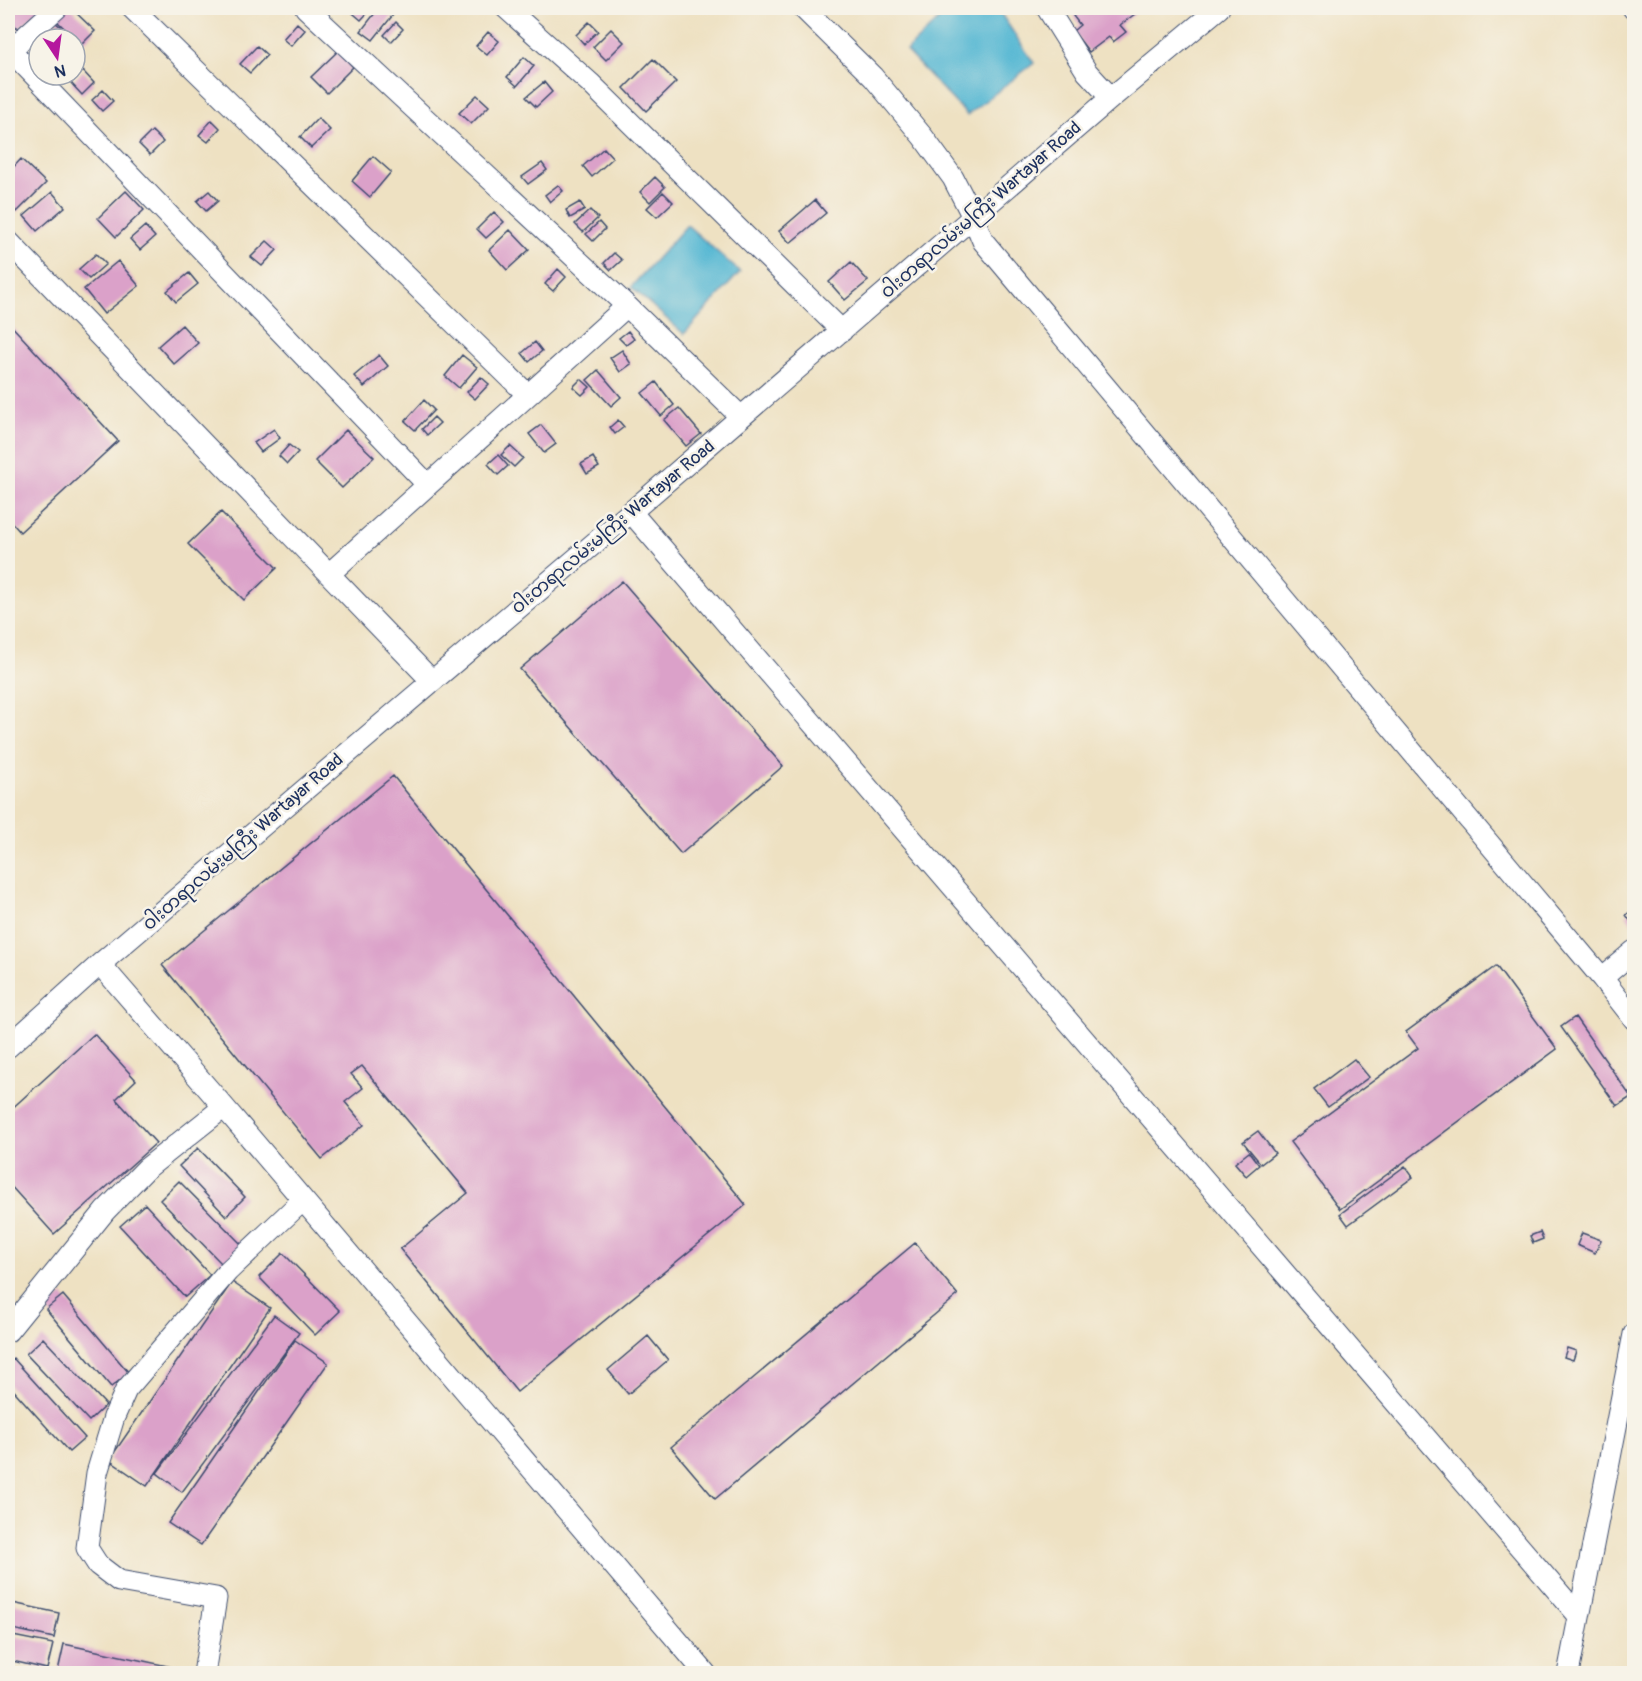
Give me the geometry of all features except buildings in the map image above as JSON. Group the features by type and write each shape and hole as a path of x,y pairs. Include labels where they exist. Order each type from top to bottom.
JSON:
{"street":[{"path":"57,8 9,51 428,484"},
{"path":"132,8 528,395"},
{"path":"306,8 627,306 741,417"},
{"path":"506,8 590,83 842,331"},
{"path":"803,8 873,77 923,137 953,178 982,241 1635,1018"},
{"path":"1047,8 1087,72 1111,98"},
{"name":"ဝါးတရာလမ်းမကြီး Wartayar Road","path":"8,1047 100,964 631,512 1215,9"},
{"path":"8,240 432,681"},
{"path":"329,574 627,306"},
{"path":"631,512 1579,1616"},
{"path":"1602,978 1635,951"},
{"path":"100,964 706,1674"},
{"path":"8,1331 105,1211 146,1169 224,1107"},
{"path":"204,1674 216,1598 119,1581 98,1565 87,1548 97,1473 114,1417 126,1390 228,1271 303,1200"},
{"path":"1568,1674 1635,1334"}],"water":[{"path":"951,8 997,8 1034,63 967,115 906,51"},
{"path":"687,225 740,272 684,334 631,287"}]}
